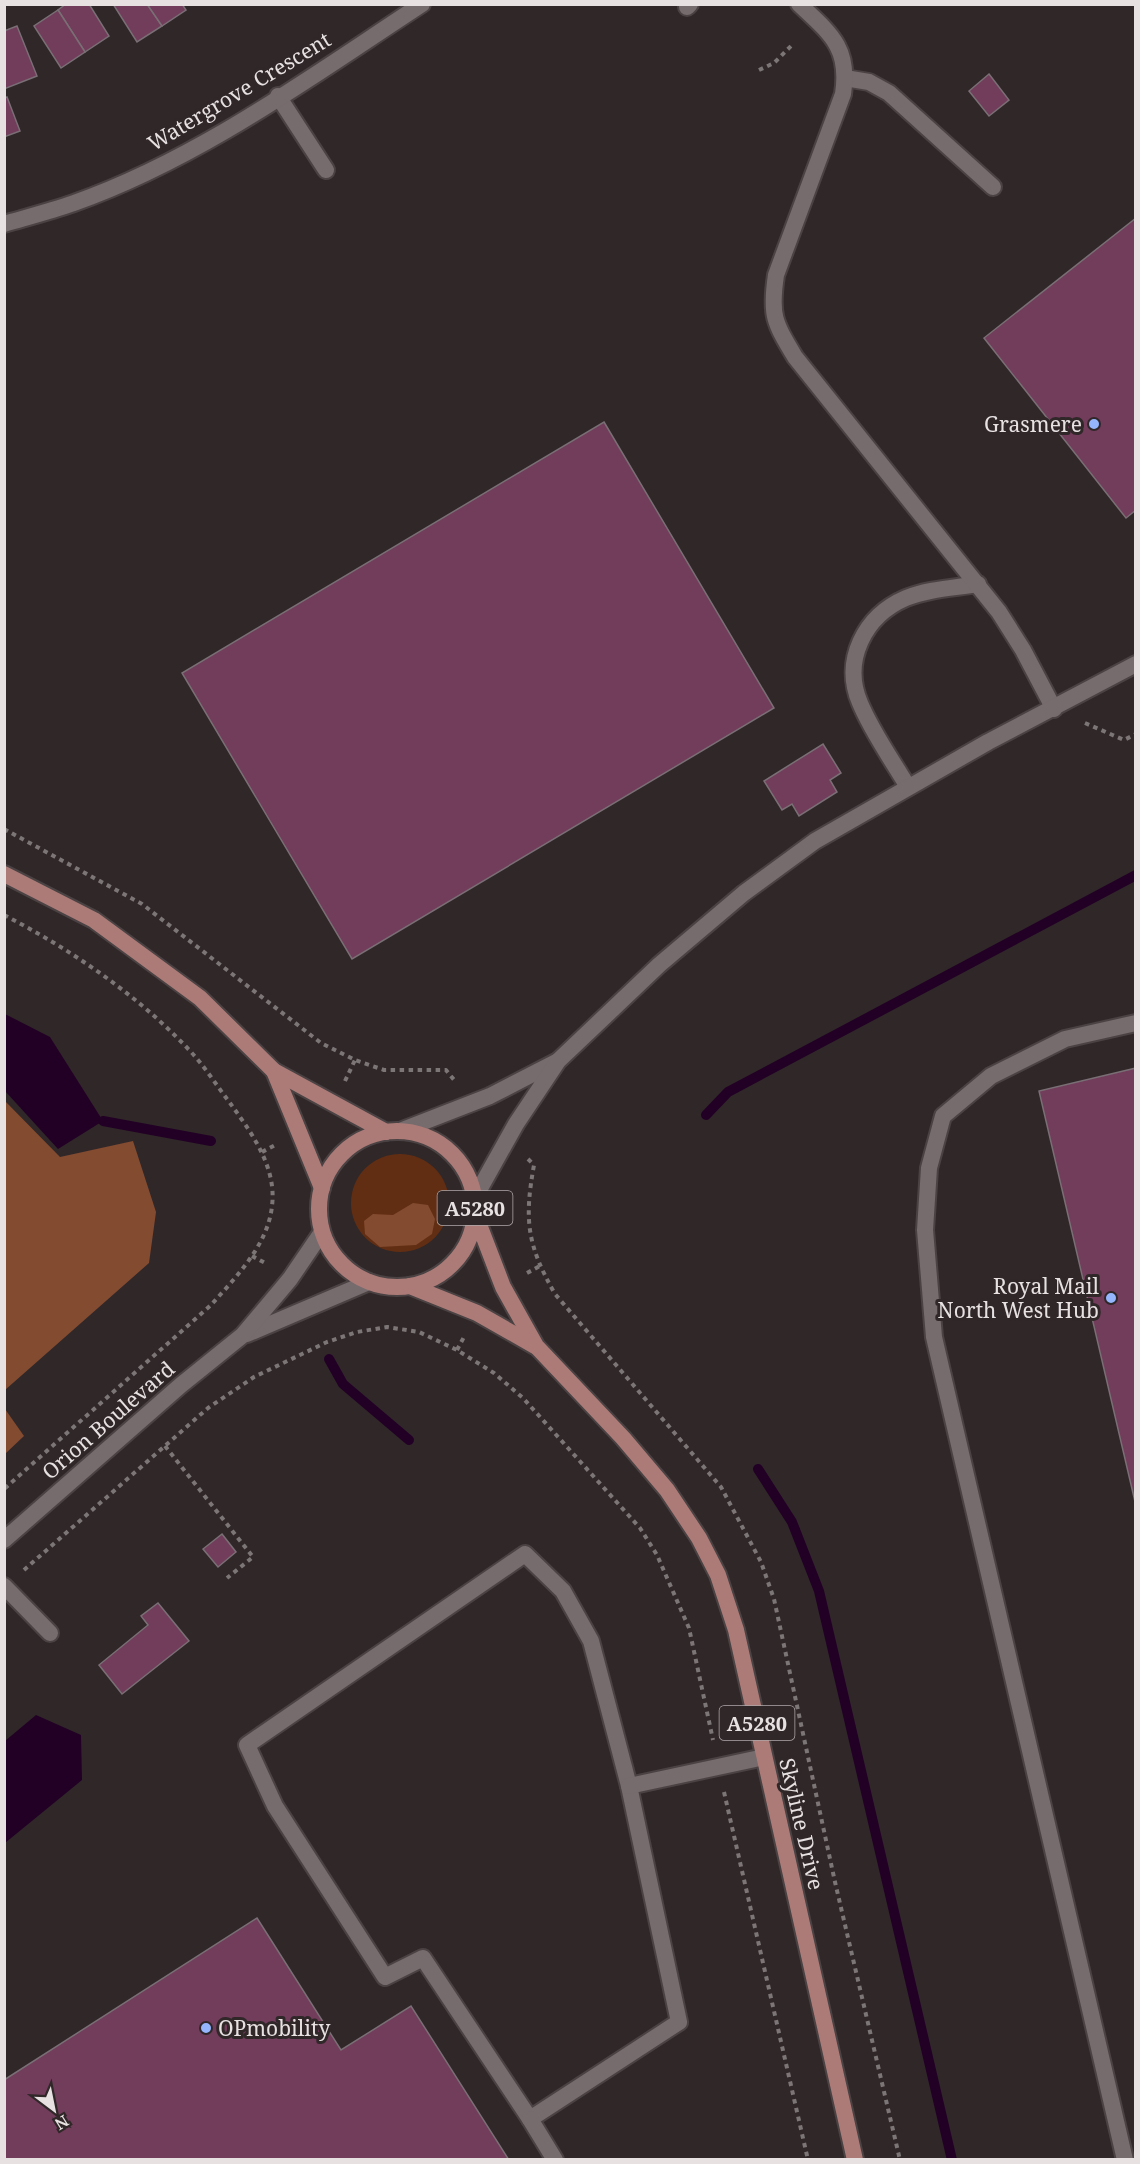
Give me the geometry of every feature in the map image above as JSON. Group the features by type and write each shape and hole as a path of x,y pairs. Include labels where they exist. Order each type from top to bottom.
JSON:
{"main road":[{"name":"A5280","path":"4,874 94,920 200,998 274,1071 393,1131 427,1137 450,1151 466,1173 475,1206 469,1239 455,1262 434,1277 410,1286 388,1287 369,1282 348,1270 332,1253 322,1232 318,1210 322,1188 331,1167 345,1150 364,1138 393,1131"},
{"name":"A5280","path":"274,1071 322,1188"},
{"name":"Skyline Drive","path":"475,1206 503,1287 536,1346 660,1481 699,1538 718,1575 736,1630 855,2160"},
{"name":"Skyline Drive","path":"410,1286 477,1313 536,1346"}],"street":[{"name":"Watergrove Crescent","path":"4,224 76,202 152,169 220,133 422,4"},
{"path":"799,4 838,43 845,60 846,78 843,94 776,275 772,305 777,328 795,357 978,584 1023,650 1054,710"},
{"path":"846,78 869,82 889,93 993,187"},
{"path":"278,96 326,170"},
{"path":"908,787 860,703 852,665 856,650 874,621 889,608 906,598 978,584"},
{"path":"475,1206 516,1124 558,1061 659,965 760,880 815,841 908,787 1136,664"},
{"path":"1125,2160 934,1337 925,1230 929,1168 943,1116 991,1076 1065,1039 1136,1023"},
{"path":"393,1131 489,1096 558,1061"},
{"name":"Orion Boulevard","path":"4,1540 181,1385 243,1335 290,1279 322,1232"},
{"name":"Orion Boulevard","path":"243,1335 369,1282"},
{"path":"530,2119 679,2022 628,1786 591,1641 563,1590 525,1554 247,1744 275,1806 385,1977 423,1958 555,2160"},
{"path":"4,1586 50,1633"},
{"path":"628,1786 764,1757"}],"path":[{"path":"759,70 774,63 794,43"},
{"path":"1054,710 1124,740 1136,734"},
{"path":"4,829 142,904 321,1043 356,1060 384,1070 446,1070 452,1078"},
{"path":"4,915 35,931 104,977 155,1017 192,1053 246,1124 262,1152 271,1177 273,1205 264,1234 252,1256 237,1277 211,1305 4,1489"},
{"path":"32,1563 207,1408 255,1377 327,1342 357,1332 387,1327 419,1332 457,1350 494,1374 523,1398 640,1528 662,1564 689,1628 710,1728"},
{"path":"165,1446 253,1557 227,1578"},
{"path":"727,1804 808,2160"}],"shaded area":[{"path":"5,1014 50,1037 103,1121 58,1149 5,1091"},
{"path":"5,1101 60,1157 133,1141 156,1212 149,1263 5,1390"},
{"path":"400,1154 419,1157 435,1168 446,1184 449,1203 446,1222 435,1238 419,1249 400,1252 381,1249 365,1238 354,1222 351,1203 354,1184 365,1168 381,1157"},
{"path":"413,1203 428,1205 435,1219 432,1234 416,1245 380,1247 365,1234 364,1221 373,1214 393,1215"},
{"path":"5,1409 24,1436 4,1454"},
{"path":"36,1715 81,1735 82,1780 5,1843 5,1741"}],"building":[{"path":"66,4 89,4 109,36 85,52 58,10"},
{"path":"113,4 147,4 162,26 137,42"},
{"path":"147,4 182,4 186,10 162,26"},
{"path":"58,10 85,52 61,68 34,26"},
{"path":"17,26 37,76 4,89 4,31"},
{"path":"989,74 1009,100 989,116 969,91"},
{"path":"7,97 20,131 4,137 4,98"},
{"name":"Grasmere","path":"1136,218 1136,510 1126,518 984,338"},
{"path":"604,422 774,708 352,959 182,673"},
{"path":"823,744 841,773 830,780 837,792 799,816 792,804 782,810 764,781"},
{"name":"Royal Mail North West Hub","path":"1136,1068 1136,1506 1039,1091"},
{"path":"222,1534 236,1552 218,1567 203,1549"},
{"path":"158,1603 189,1641 122,1694 99,1665 148,1625 141,1616"},
{"name":"OPmobility","path":"257,1918 341,2050 411,2006 509,2160 4,2160 4,2080"}],"waterway":[{"path":"706,1115 728,1092 1136,875"},
{"path":"103,1121 211,1141"},
{"path":"329,1359 343,1384 409,1440"},
{"path":"758,1469 792,1522 819,1591 952,2160"}],"place":[{"name":"Grasmere","path":"1094,424"},
{"name":"Royal Mail North West Hub","path":"1111,1298"},
{"name":"OPmobility","path":"206,2028"}]}
